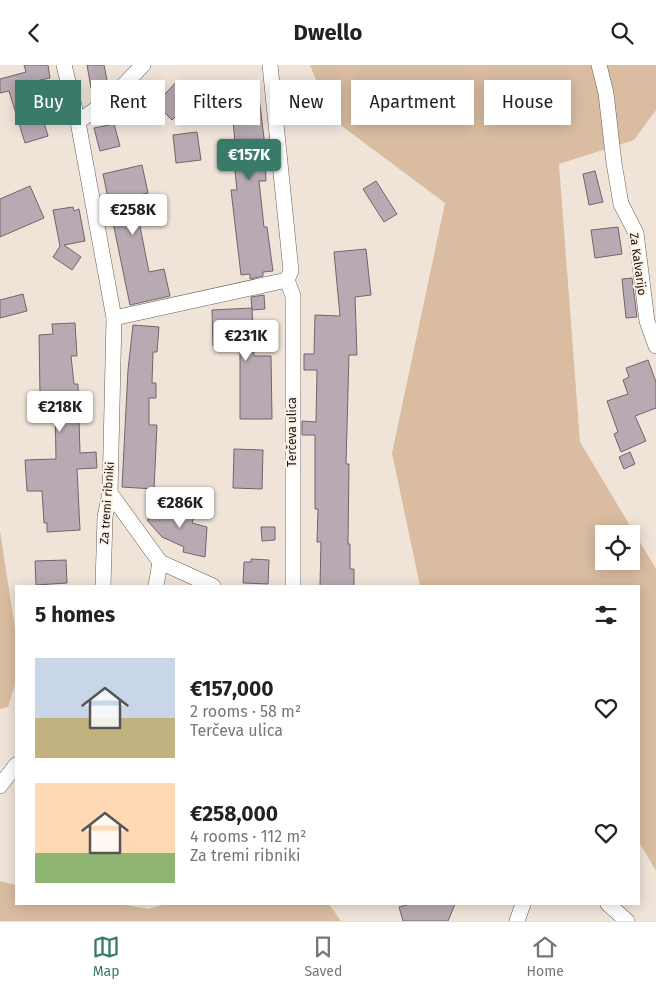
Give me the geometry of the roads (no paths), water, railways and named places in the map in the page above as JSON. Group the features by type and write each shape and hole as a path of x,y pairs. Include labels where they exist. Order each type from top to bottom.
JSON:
{"street":[{"name":"Za tremi ribniki","path":"64,65 68,80"},
{"path":"81,120 111,98 143,65"},
{"name":"Terčeva ulica","path":"270,65 291,271 288,280 294,296 293,585"},
{"name":"Za Kalvarijo","path":"599,65 606,93 621,204 636,233 647,321 656,346"},
{"name":"Za tremi ribniki","path":"79,125 114,318 110,493 106,517 103,585"},
{"path":"114,318 288,280"},
{"path":"110,493 160,562 211,585"},
{"path":"156,585 160,562"},
{"path":"0,786 15,766"},
{"path":"517,921 523,905"},
{"path":"609,905 627,921"}]}
